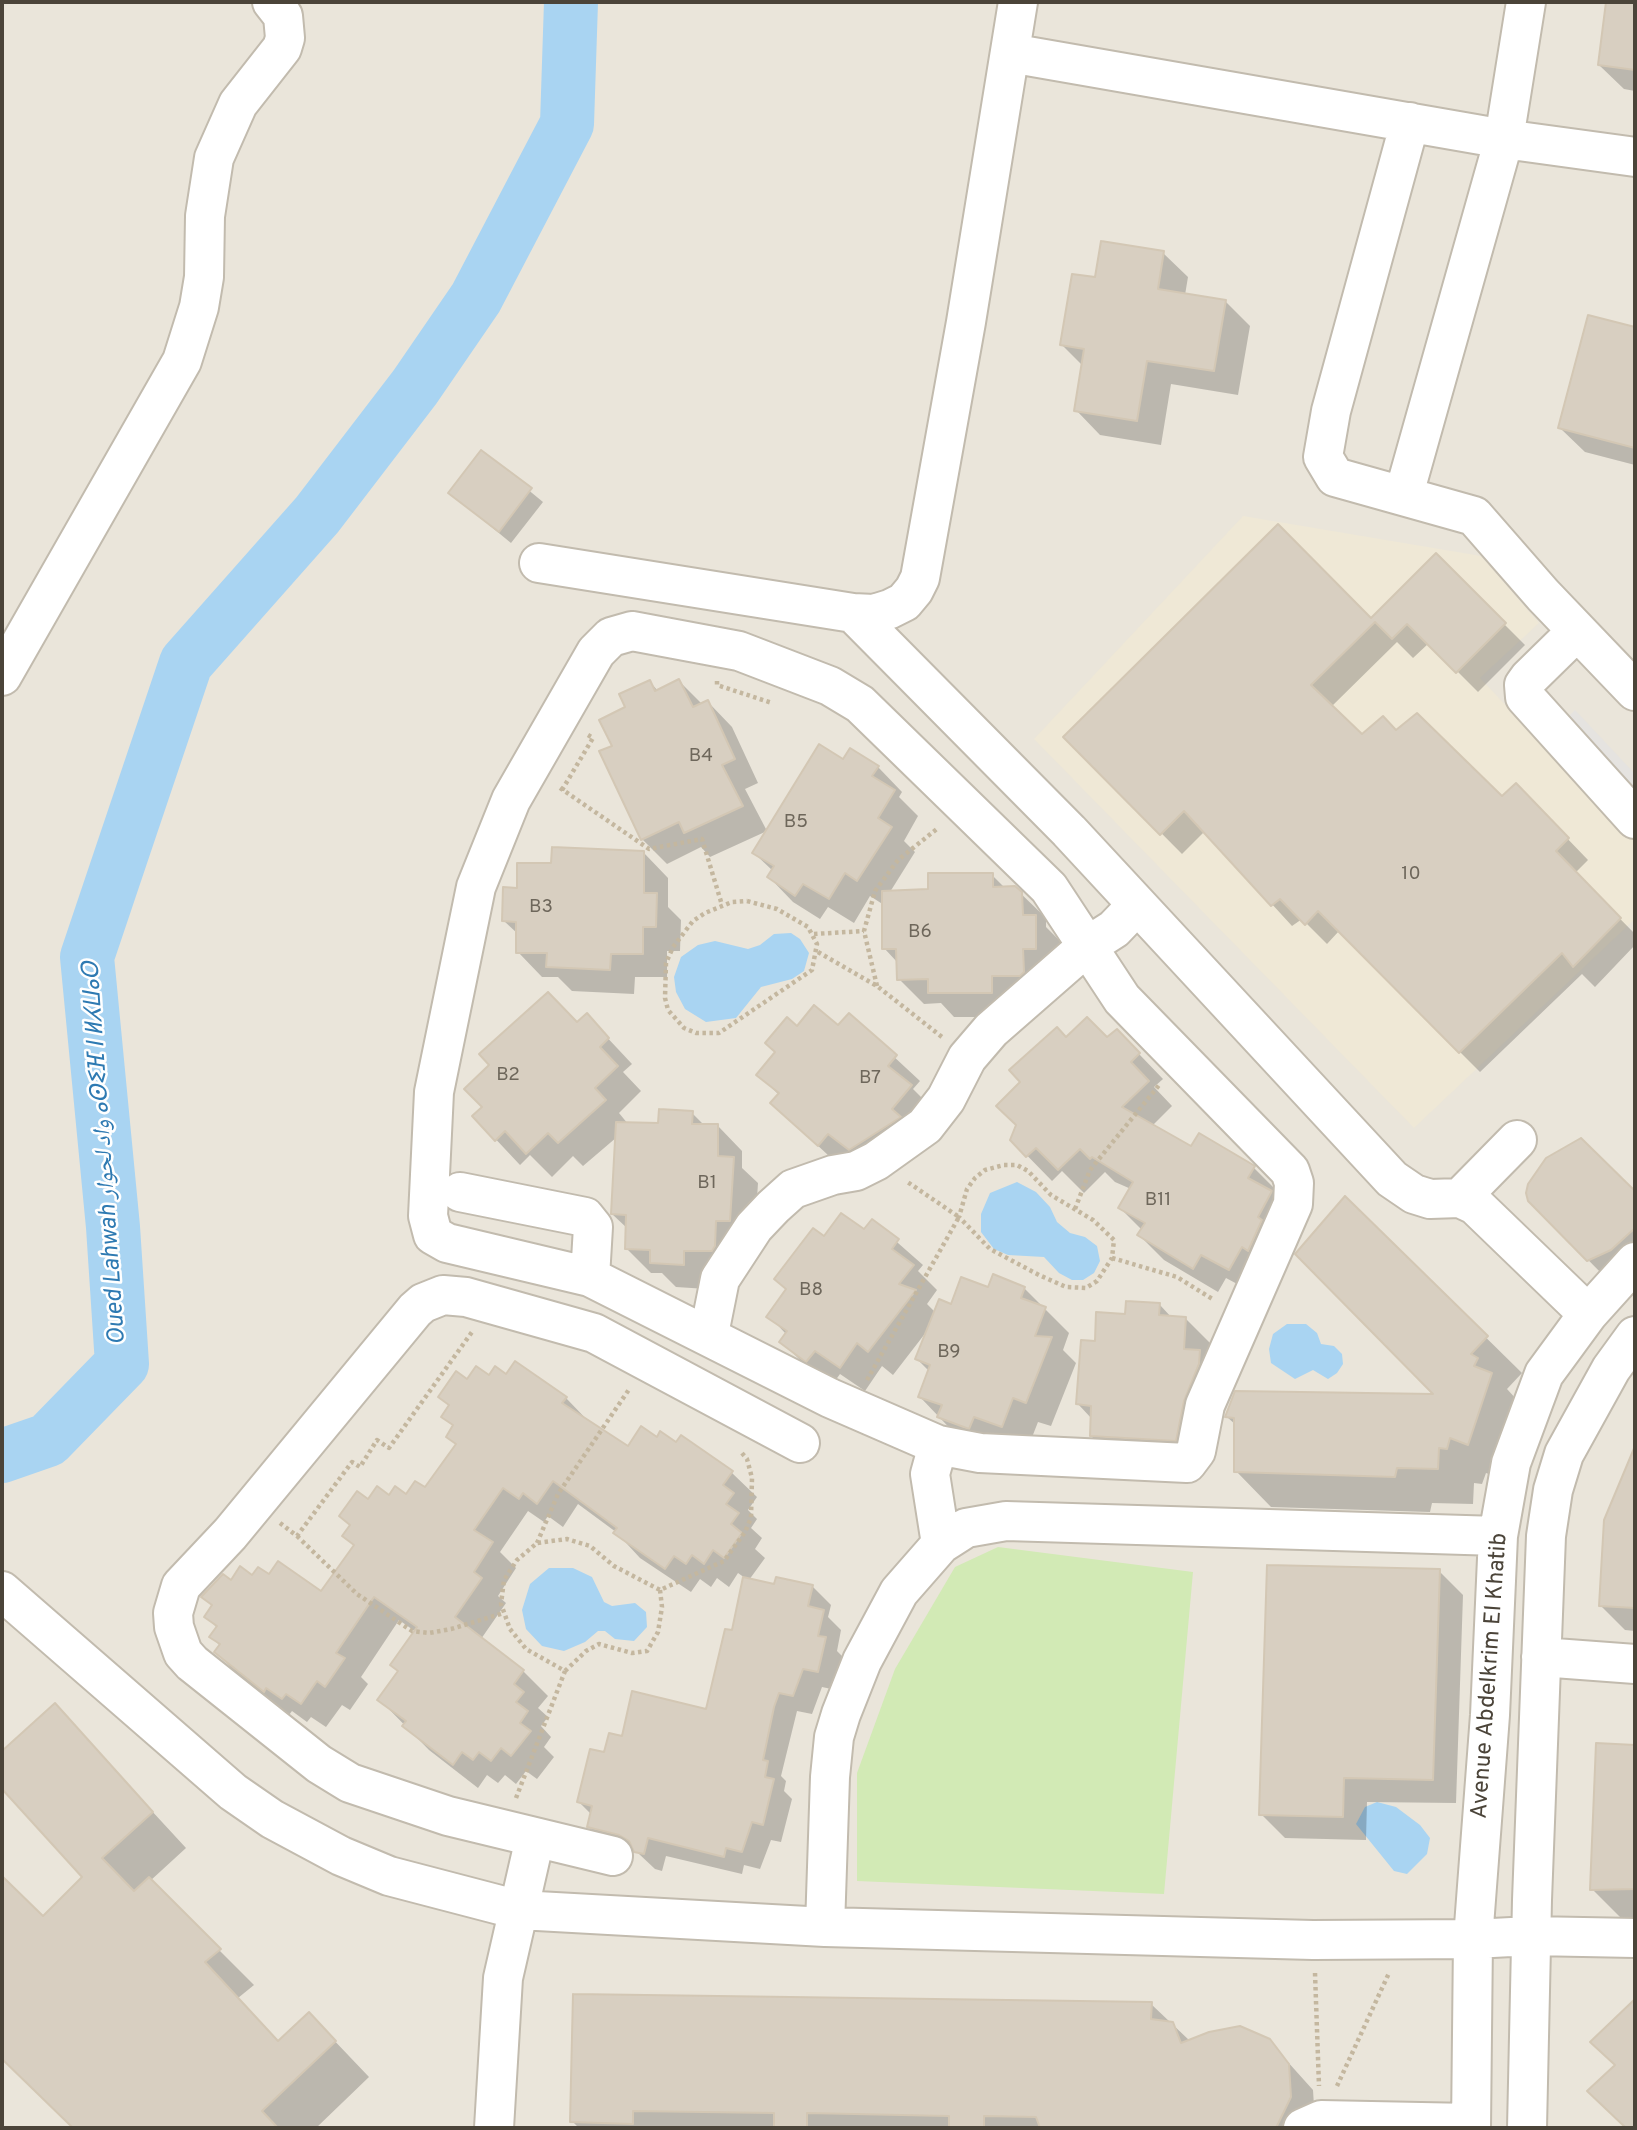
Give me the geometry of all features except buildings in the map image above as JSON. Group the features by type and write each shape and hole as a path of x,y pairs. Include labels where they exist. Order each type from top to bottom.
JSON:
{"street":[{"path":"2,676 182,361 196,317 204,277 205,216 214,158 238,103 282,48 285,37 283,16 272,2"},
{"path":"539,563 853,613 874,614 904,602 920,578 1018,2"},
{"path":"1404,494 1504,139 1526,2"},
{"path":"1010,53 1504,139 1635,157"},
{"path":"1410,122 1331,411 1323,457 1335,477 1404,494 1474,516 1635,691"},
{"path":"853,613 1138,905 1392,1179 1414,1194 1430,1199 1460,1198 1475,1205 1588,1314"},
{"path":"632,631 739,652 839,690 872,713 966,806 1049,888 1122,999 1282,1162 1294,1183 1293,1203 1205,1405 1196,1451 1187,1463 980,1453 938,1446 851,1408 709,1334 590,1277 439,1240 428,1226 433,1092 465,934 492,842 530,766 596,652 611,637 632,631"},
{"path":"1577,631 1529,678 1524,685 1525,696 1635,819"},
{"path":"709,1334 720,1279 754,1227 773,1207 793,1189 833,1175 856,1171 876,1161 933,1117 967,1058 991,1030 1086,947 1114,929 1138,905"},
{"path":"1460,1198 1517,1140"},
{"path":"460,1192 585,1217 593,1227 590,1277"},
{"name":"Avenue Abdelkrim El Khatib","path":"1471,2126 1473,1939 1490,1715 1498,1536 1511,1463 1544,1374 1588,1314 1635,1262"},
{"path":"613,1856 448,1816 350,1783 293,1745 183,1653 174,1627 175,1606 181,1586 254,1504 415,1310 423,1303 443,1294 466,1297 594,1333 800,1443"},
{"name":"Avenue Abdelkrim El Khatib","path":"1527,2128 1531,1936 1546,1536 1553,1490 1564,1454 1586,1411 1635,1336"},
{"path":"938,1446 930,1474 941,1544"},
{"path":"825,1927 834,1737 862,1661 899,1592 941,1544 966,1528 1006,1521 1498,1536"},
{"path":"2,1591 233,1792 272,1819 341,1856 390,1876 519,1910 825,1927 1313,1940 1531,1936 1635,1938"},
{"path":"1541,1657 1635,1664"},
{"path":"494,2128 503,1978 519,1910 520,1834"},
{"path":"1312,2124 1471,2126"}],"path":[{"path":"719,674 717,685 780,706"},
{"path":"562,790 593,738 584,733"},
{"path":"530,766 649,849 702,839 722,905"},
{"path":"877,986 864,930 875,891 898,860 966,806"},
{"path":"747,901 763,903 800,920 814,934 818,953 806,976 719,1033 708,1035 684,1028 668,1010 664,998 666,963 673,947 693,921 722,905 747,901"},
{"path":"814,934 864,930"},
{"path":"818,953 877,986 967,1058"},
{"path":"1075,1209 1090,1170 1119,1131 1181,1060"},
{"path":"851,1408 959,1217 967,1189 985,1170 1003,1165 1017,1165 1028,1171 1051,1195 1093,1220 1114,1240 1112,1258 1106,1270 1086,1288 1066,1287 990,1249 959,1217 876,1161"},
{"path":"1112,1258 1187,1282 1242,1321"},
{"path":"297,1536 352,1462 360,1467 377,1440 389,1448 466,1337 479,1331"},
{"path":"565,1671 526,1649 510,1629 501,1604 504,1580 517,1560 537,1543 558,1494 632,1385 623,1380"},
{"path":"660,1590 724,1561 745,1532 751,1518 752,1478 747,1459 735,1444"},
{"path":"254,1504 297,1536 357,1594 412,1631 429,1633 451,1629 504,1613"},
{"path":"537,1543 567,1539 590,1546 614,1566 660,1590"},
{"path":"520,1834 565,1671 586,1651 599,1644 632,1653 647,1651 658,1632 662,1607 660,1590"},
{"path":"1312,2124 1406,1938"},
{"path":"1312,2124 1313,1940"}],"shaded area":[{"path":"2,2 1635,2 1635,2128 2,2128"},
{"path":"1243,516 1481,556 1539,623 1480,678 1635,842 1635,919 1414,1128 1034,739"},
{"path":"1575,710 1635,774 1635,805 1560,725"}],"green space":[{"path":"998,1547 1193,1572 1164,1894 857,1881 857,1773 895,1669 955,1567"}],"water":[{"path":"791,933 800,939 809,953 804,971 792,979 761,987 736,1018 706,1022 685,1009 676,992 674,977 681,957 698,945 715,941 748,949 760,945 774,934"},
{"path":"1017,1182 1036,1192 1050,1207 1057,1222 1070,1233 1085,1237 1097,1246 1100,1261 1094,1273 1083,1280 1072,1280 1059,1273 1044,1257 1008,1255 994,1249 981,1232 981,1214 990,1193"},
{"path":"1287,1324 1306,1324 1317,1333 1321,1344 1334,1346 1342,1354 1343,1364 1337,1373 1328,1379 1313,1370 1295,1379 1271,1363 1269,1349 1273,1334"},
{"path":"549,1568 573,1568 592,1577 604,1602 612,1606 635,1603 646,1612 647,1627 634,1641 615,1639 605,1631 598,1631 585,1642 564,1651 542,1646 526,1629 522,1610 530,1584"},
{"path":"1377,1802 1396,1807 1420,1825 1430,1838 1427,1854 1407,1874 1394,1871 1356,1824 1365,1807"}],"waterway":[{"name":"Oued Lahwah واد لحوار ⴰⵙⵉⴼ ⵏ ⵍⵃⵡⴰⵔ","path":"2,1456 48,1440 122,1364 113,1227 87,957 186,663 317,515 415,387 476,298 567,124 571,2"}]}
